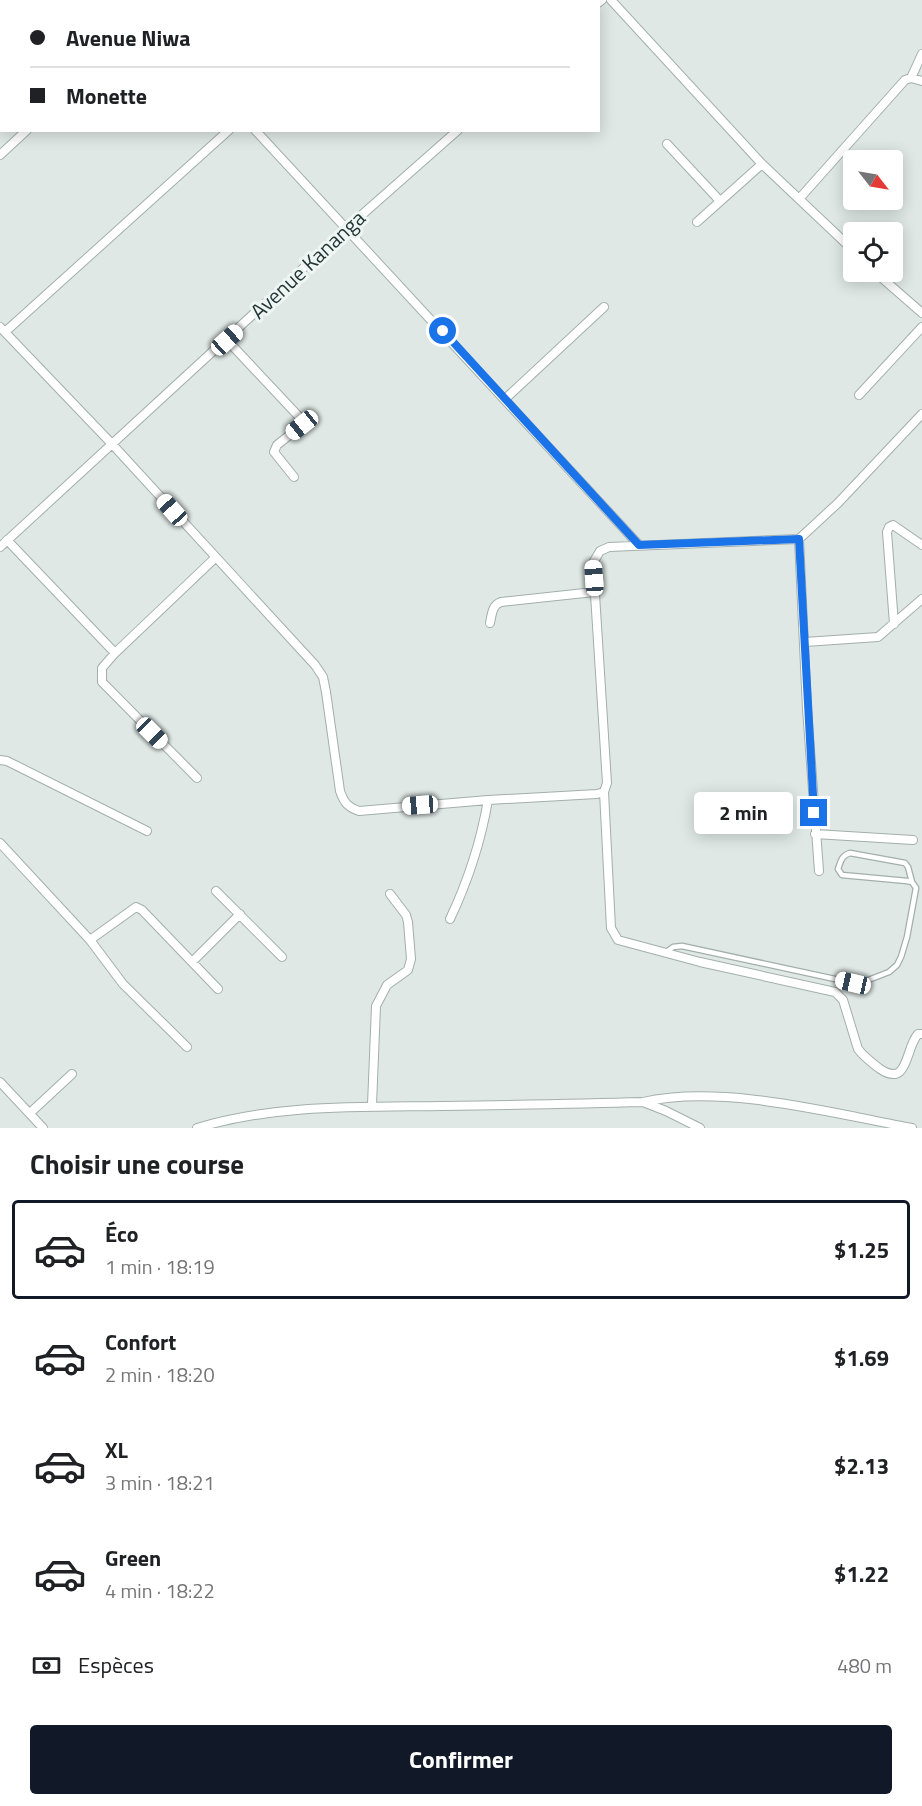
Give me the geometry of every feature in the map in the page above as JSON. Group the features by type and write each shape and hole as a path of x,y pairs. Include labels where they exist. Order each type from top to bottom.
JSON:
{"street":[{"path":"611,0 762,164 843,241"},
{"path":"799,199 901,85 911,78 922,54"},
{"path":"911,78 922,81"},
{"path":"0,155 25,132"},
{"path":"227,132 3,330 112,444 315,665 322,677 340,791 343,801 350,808 359,811 604,792"},
{"path":"257,132 639,545"},
{"name":"Avenue Kananga","path":"0,547 347,228 456,132"},
{"path":"667,144 720,201"},
{"path":"697,222 762,164"},
{"path":"887,282 922,313"},
{"path":"505,399 604,307"},
{"path":"859,395 922,327"},
{"path":"227,340 303,421 302,425 277,445 274,452 294,477"},
{"path":"922,414 838,503 799,539 609,547 600,551 593,563 607,783 604,792 613,935 618,940 665,953 835,992 843,1000 858,1049 862,1055 888,1074 895,1075 900,1071 914,1039 918,1034 922,1034"},
{"path":"894,624 887,532 889,527 893,525 922,545"},
{"path":"799,539 819,871"},
{"path":"7,540 115,653"},
{"path":"197,778 102,682 102,668 216,558"},
{"path":"490,623 495,604 501,602 594,592"},
{"path":"805,642 878,636 922,599"},
{"path":"0,760 7,761 147,831"},
{"path":"450,919 463,891 481,837 488,800"},
{"path":"815,834 913,840"},
{"path":"0,843 90,940 123,984 187,1047"},
{"path":"216,891 282,957"},
{"path":"372,1105 376,1006 387,985 408,970 411,959 408,922 396,900 390,894"},
{"path":"90,940 136,907 142,910 218,989"},
{"path":"192,962 240,914"},
{"path":"30,1113 72,1074"},
{"path":"0,1082 43,1128"},
{"path":"197,1128 252,1115 372,1105 642,1102 685,1096 789,1104 912,1128"},
{"path":"642,1102 700,1128"}],"lane":[{"path":"665,953 673,947 682,946 858,984 889,972 901,957 916,888 908,867 900,861 850,853 841,859 838,869 842,875 912,882"}],"route":[{"path":"443,331 639,545 799,539 814,813"}]}
